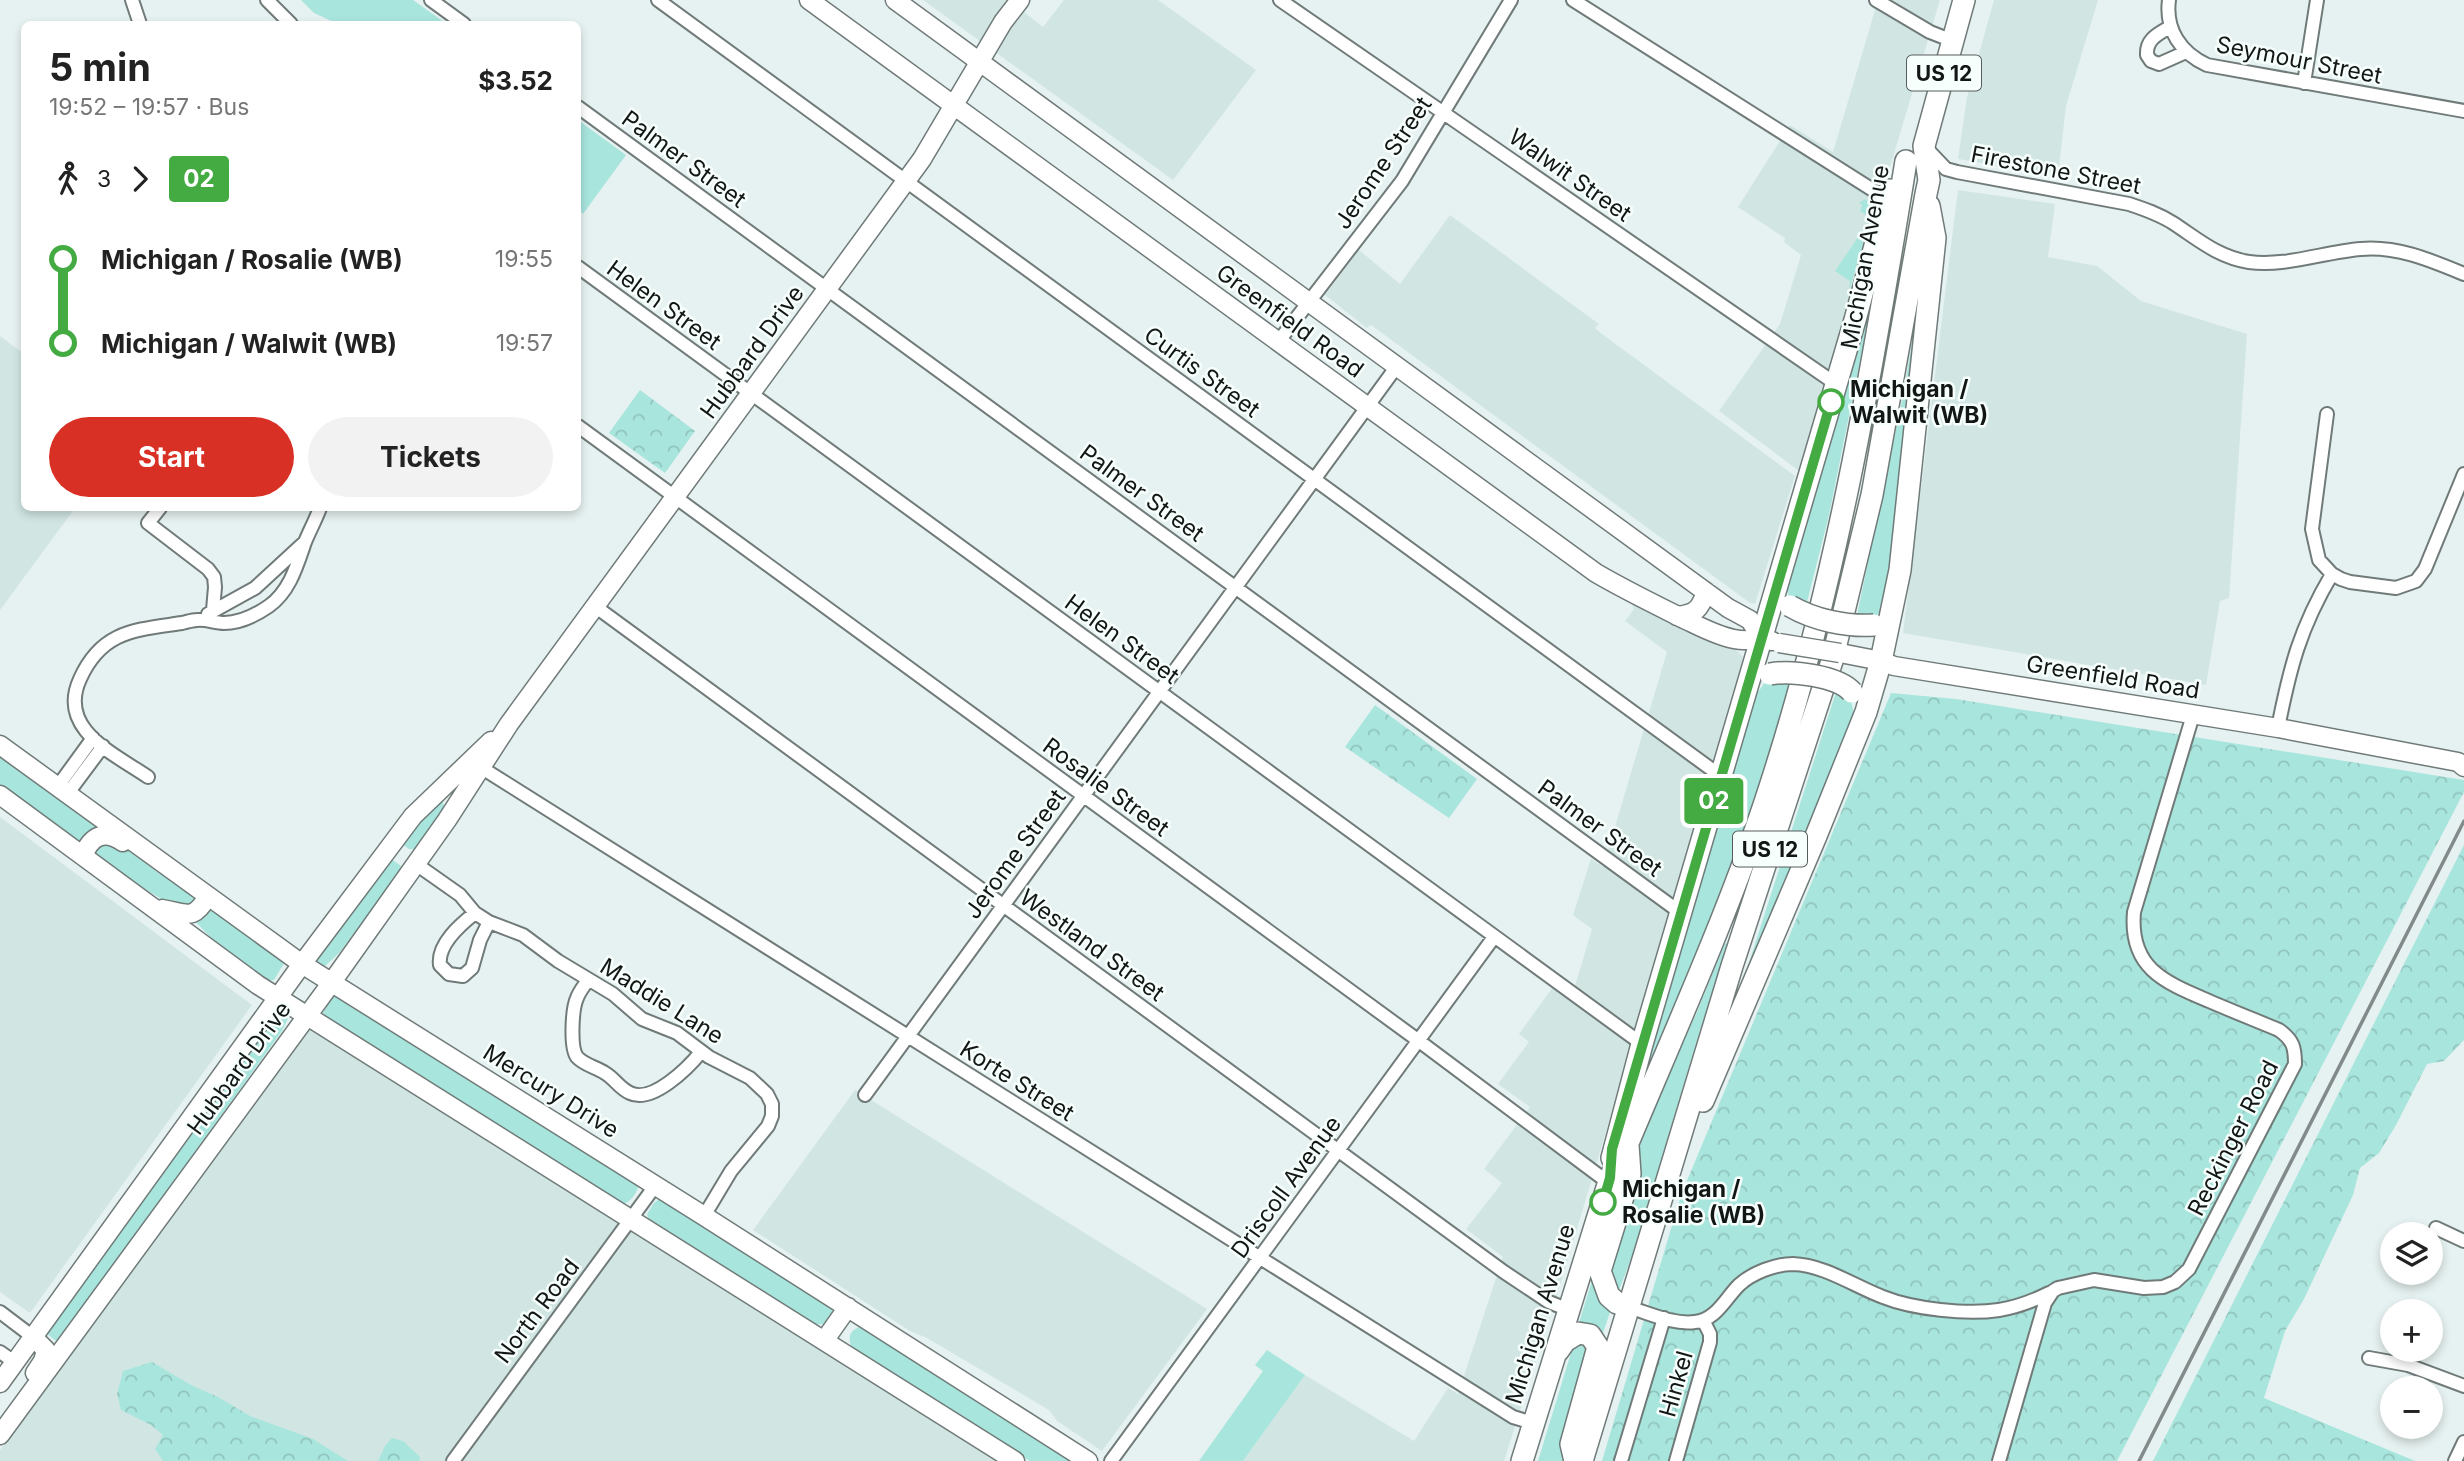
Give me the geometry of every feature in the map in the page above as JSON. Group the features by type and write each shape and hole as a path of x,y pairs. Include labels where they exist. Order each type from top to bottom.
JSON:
{"main road":[{"name":"Michigan Avenue","path":"1582,1461 1732,966 1832,661 1872,495 1926,194 1928,180 1924,146 1964,0"},
{"name":"Michigan Avenue","path":"1522,1461 1610,1181 1729,903 1764,804 1808,658 1861,423 1906,161 1924,146"},
{"path":"1610,1181 1612,1149 1748,683 1770,640 1776,587 1887,199 1896,170 1906,161"},
{"path":"1661,1201 1862,722 1882,622 1900,570 1934,238 1926,194"},
{"path":"1776,587 1790,606 1810,616 1860,626 1882,622"},
{"path":"1748,683 1770,674 1788,672 1835,681 1852,692 1862,722"},
{"path":"1628,1143 1630,1174 1600,1270 1609,1296 1628,1307"},
{"path":"1555,1355 1565,1341 1578,1333 1590,1335 1598,1348 1571,1444 1575,1461"}],"street":[{"path":"131,0 139,21"},
{"path":"267,0 287,21"},
{"path":"431,0 460,21"},
{"name":"Curtis Street","path":"658,0 1721,777"},
{"name":"Greenfield Road","path":"809,0 1581,562 1628,592 1677,615 1732,639 1770,640 1873,659 1894,666 2278,728 2462,763"},
{"name":"Greenfield Road","path":"895,0 1706,592 1750,620 1770,640"},
{"name":"Hubbard Drive","path":"0,1435 308,1016 454,810 509,724 906,181 1003,22 1020,0"},
{"name":"Walwit Street","path":"1280,0 1836,384"},
{"name":"Jerome Street","path":"1278,342 1402,181 1511,0"},
{"path":"1573,0 1887,199"},
{"path":"1876,0 1930,32 1953,41"},
{"name":"Seymour Street","path":"2169,0 2171,27 2186,52 2199,62 2219,69 2463,107"},
{"path":"2304,83 2316,0"},
{"path":"2171,27 2155,35 2149,43 2147,55 2151,61 2159,64 2186,52"},
{"name":"Palmer Street","path":"581,109 1681,914"},
{"name":"Firestone Street","path":"1924,146 1946,169 2129,204 2149,211 2172,223 2212,251 2233,259 2264,263 2357,249 2384,249 2423,257 2464,274"},
{"name":"Helen Street","path":"581,269 1642,1044"},
{"name":"Jerome Street","path":"865,1095 1397,366"},
{"path":"2327,414 2312,529 2319,560 2332,574 2350,583 2396,588 2416,581 2425,569 2464,474"},
{"name":"Rosalie Street","path":"581,428 1610,1181"},
{"path":"158,511 148,523 208,569 214,577 213,610"},
{"path":"148,777 82,729 74,702 81,677 102,648 132,630 198,620 227,623 245,619 271,604 293,576 319,511"},
{"path":"198,620 255,587 305,542"},
{"path":"2278,728 2289,673 2301,634 2332,574"},
{"path":"1677,615 1692,614 1701,608 1706,592"},
{"name":"Westland Street","path":"596,607 1504,1272 1549,1302 1569,1310"},
{"name":"Reckinger Road","path":"2053,1291 2094,1280 2148,1288 2163,1287 2175,1282 2189,1269 2295,1064 2295,1046 2289,1037 2279,1030 2157,976 2136,947 2132,931 2134,912 2193,715"},
{"name":"Hubbard Drive","path":"0,1383 7,1357 33,1337 390,845 435,793 509,724"},
{"path":"0,754 19,767 58,786 98,742"},
{"name":"Mercury Drive","path":"0,745 302,964 1088,1461"},
{"name":"Korte Street","path":"482,768 1513,1417 1533,1423"},
{"path":"435,793 447,797 454,810"},
{"path":"0,795 277,998 1015,1461"},
{"path":"83,856 93,838 103,834 115,836 160,869 202,891 201,909 193,914 182,915 152,907"},
{"path":"390,845 416,864"},
{"name":"Maddie Lane","path":"416,864 460,895 475,912 489,922 523,935 613,994 642,1019 677,1033 701,1052 740,1072 767,1094 772,1104 772,1116 761,1135 731,1171 704,1216"},
{"path":"475,912 458,927 441,952 440,965 449,974 463,976 472,968 480,940 489,922"},
{"name":"Driscoll Avenue","path":"1111,1461 1494,937"},
{"path":"588,980 575,1006 572,1044 574,1053 578,1059 603,1072 631,1094 640,1096 649,1093 678,1077 701,1052"},
{"name":"North Road","path":"453,1461 654,1186"},
{"path":"2443,1231 2464,1241"},
{"path":"1701,1321 1714,1314 1749,1278 1768,1269 1792,1264 1819,1270 1889,1299 1931,1307 1998,1310 2031,1302 2053,1291"},
{"path":"1999,1461 2045,1303 2053,1291"},
{"path":"824,1340 848,1307"},
{"name":"Hinkel","path":"1628,1307 1678,1322 1701,1321 1710,1334 1676,1461"},
{"path":"0,1312 46,1350 43,1361 0,1421"},
{"path":"1621,1461 1664,1318"},
{"path":"2369,1358 2409,1365 2464,1386"},
{"path":"2455,1461 2464,1442"}],"shaded area":[{"path":"923,0 1032,0 1024,12 1043,27 1064,0 1158,0 1256,70 1173,180"},
{"path":"1878,0 1940,0 1799,471 1719,411 1780,324 1801,255 1784,242 1785,238 1738,207 1790,125 1833,152"},
{"path":"1994,0 2098,0 2066,106 2058,176 1958,159 1967,97"},
{"path":"1958,190 2055,204 2048,257 2097,266 2141,301 2247,334 2229,598 2220,601 2206,685 1903,633"},
{"path":"1450,215 1599,324 1595,328 1602,334 1795,476 1755,604 1750,603 1371,325 1367,328 1325,295 1359,250 1400,284"},
{"path":"0,336 21,352 21,511 73,511 0,610"},
{"path":"1631,602 1734,648 1743,657 1728,724 1559,1289 1504,1461 1243,1461 1305,1375 1414,1441 1448,1388 1458,1394 1503,1257 1466,1229 1502,1183 1484,1169 1530,1107 1498,1084 1529,1042 1519,1034 1561,976 1575,986 1592,929 1573,915 1591,859 1603,867 1667,652 1625,621 1634,609"},
{"path":"0,817 252,1005 30,1313 0,1292"},
{"path":"307,1026 1001,1461 0,1461 0,1450"},
{"path":"855,1090 1207,1309 1102,1451 1057,1421 1049,1410 927,1338 910,1331 753,1230"}],"green space":[{"path":"301,0 413,0 443,21 331,21 314,13"},
{"path":"581,122 626,155 583,214 581,212"},
{"path":"1865,199 1875,205 1849,291 1850,281 1835,271 1871,218 1860,211 1862,205 1859,203"},
{"path":"1869,299 1867,326 1829,515 1805,610 1789,597 1785,583"},
{"path":"1918,306 1893,559 1884,610 1871,619 1856,620 1903,396"},
{"path":"640,390 695,431 665,473 609,433"},
{"path":"1792,678 1729,874 1637,1097 1755,696 1766,681"},
{"path":"1836,692 1851,700 1854,714 1852,723 1736,1003"},
{"path":"1891,693 1956,699 2464,780 2464,792 2117,1461 1602,1461 1681,1195"},
{"path":"1375,705 1477,779 1449,818 1345,747"},
{"path":"0,757 21,772 50,786 103,827 79,843 0,785"},
{"path":"442,800 445,809 417,849 409,849 402,844 402,837"},
{"path":"114,840 157,872 197,894 195,905 175,907 133,882 92,851 95,841"},
{"path":"2464,845 2464,1040 2444,1061 2427,1064 2379,1153 2360,1168 2353,1195 2304,1299 2285,1331 2264,1398 2415,1461 2153,1461"},
{"path":"390,858 401,866 400,872 339,953 325,966 321,966 316,960 324,944"},
{"path":"206,904 286,960 274,980 265,980 214,941 194,920"},
{"path":"1725,943 1730,945 1700,1030 1632,1256 1618,1293 1608,1277 1640,1138"},
{"path":"337,994 639,1184 635,1194 621,1204 327,1018 323,1013"},
{"path":"282,1008 290,1014 282,1031 56,1341 46,1333 269,1021"},
{"path":"662,1197 832,1307 832,1318 824,1324 813,1325 649,1221 647,1214"},
{"path":"1593,1277 1611,1309 1602,1336 1589,1325 1579,1323"},
{"path":"865,1325 1083,1461 1030,1461 853,1349 851,1333"},
{"path":"1574,1343 1590,1344 1563,1461 1538,1461"},
{"path":"1267,1350 1305,1375 1243,1461 1199,1461 1263,1371 1255,1365"},
{"path":"152,1362 250,1416 313,1439 348,1461 163,1461 155,1449 163,1435 151,1425 121,1410 117,1394 123,1371"},
{"path":"392,1438 403,1441 420,1457 419,1461 378,1461"}],"railway":[{"path":"2139,1461 2464,821"}],"bus line":[{"name":"02","path":"1603,1202 1610,1178 1612,1149 1831,402"}],"place":[{"name":"Michigan / Walwit (WB)","path":"1831,402"},
{"name":"Michigan / Rosalie (WB)","path":"1603,1202"}]}
